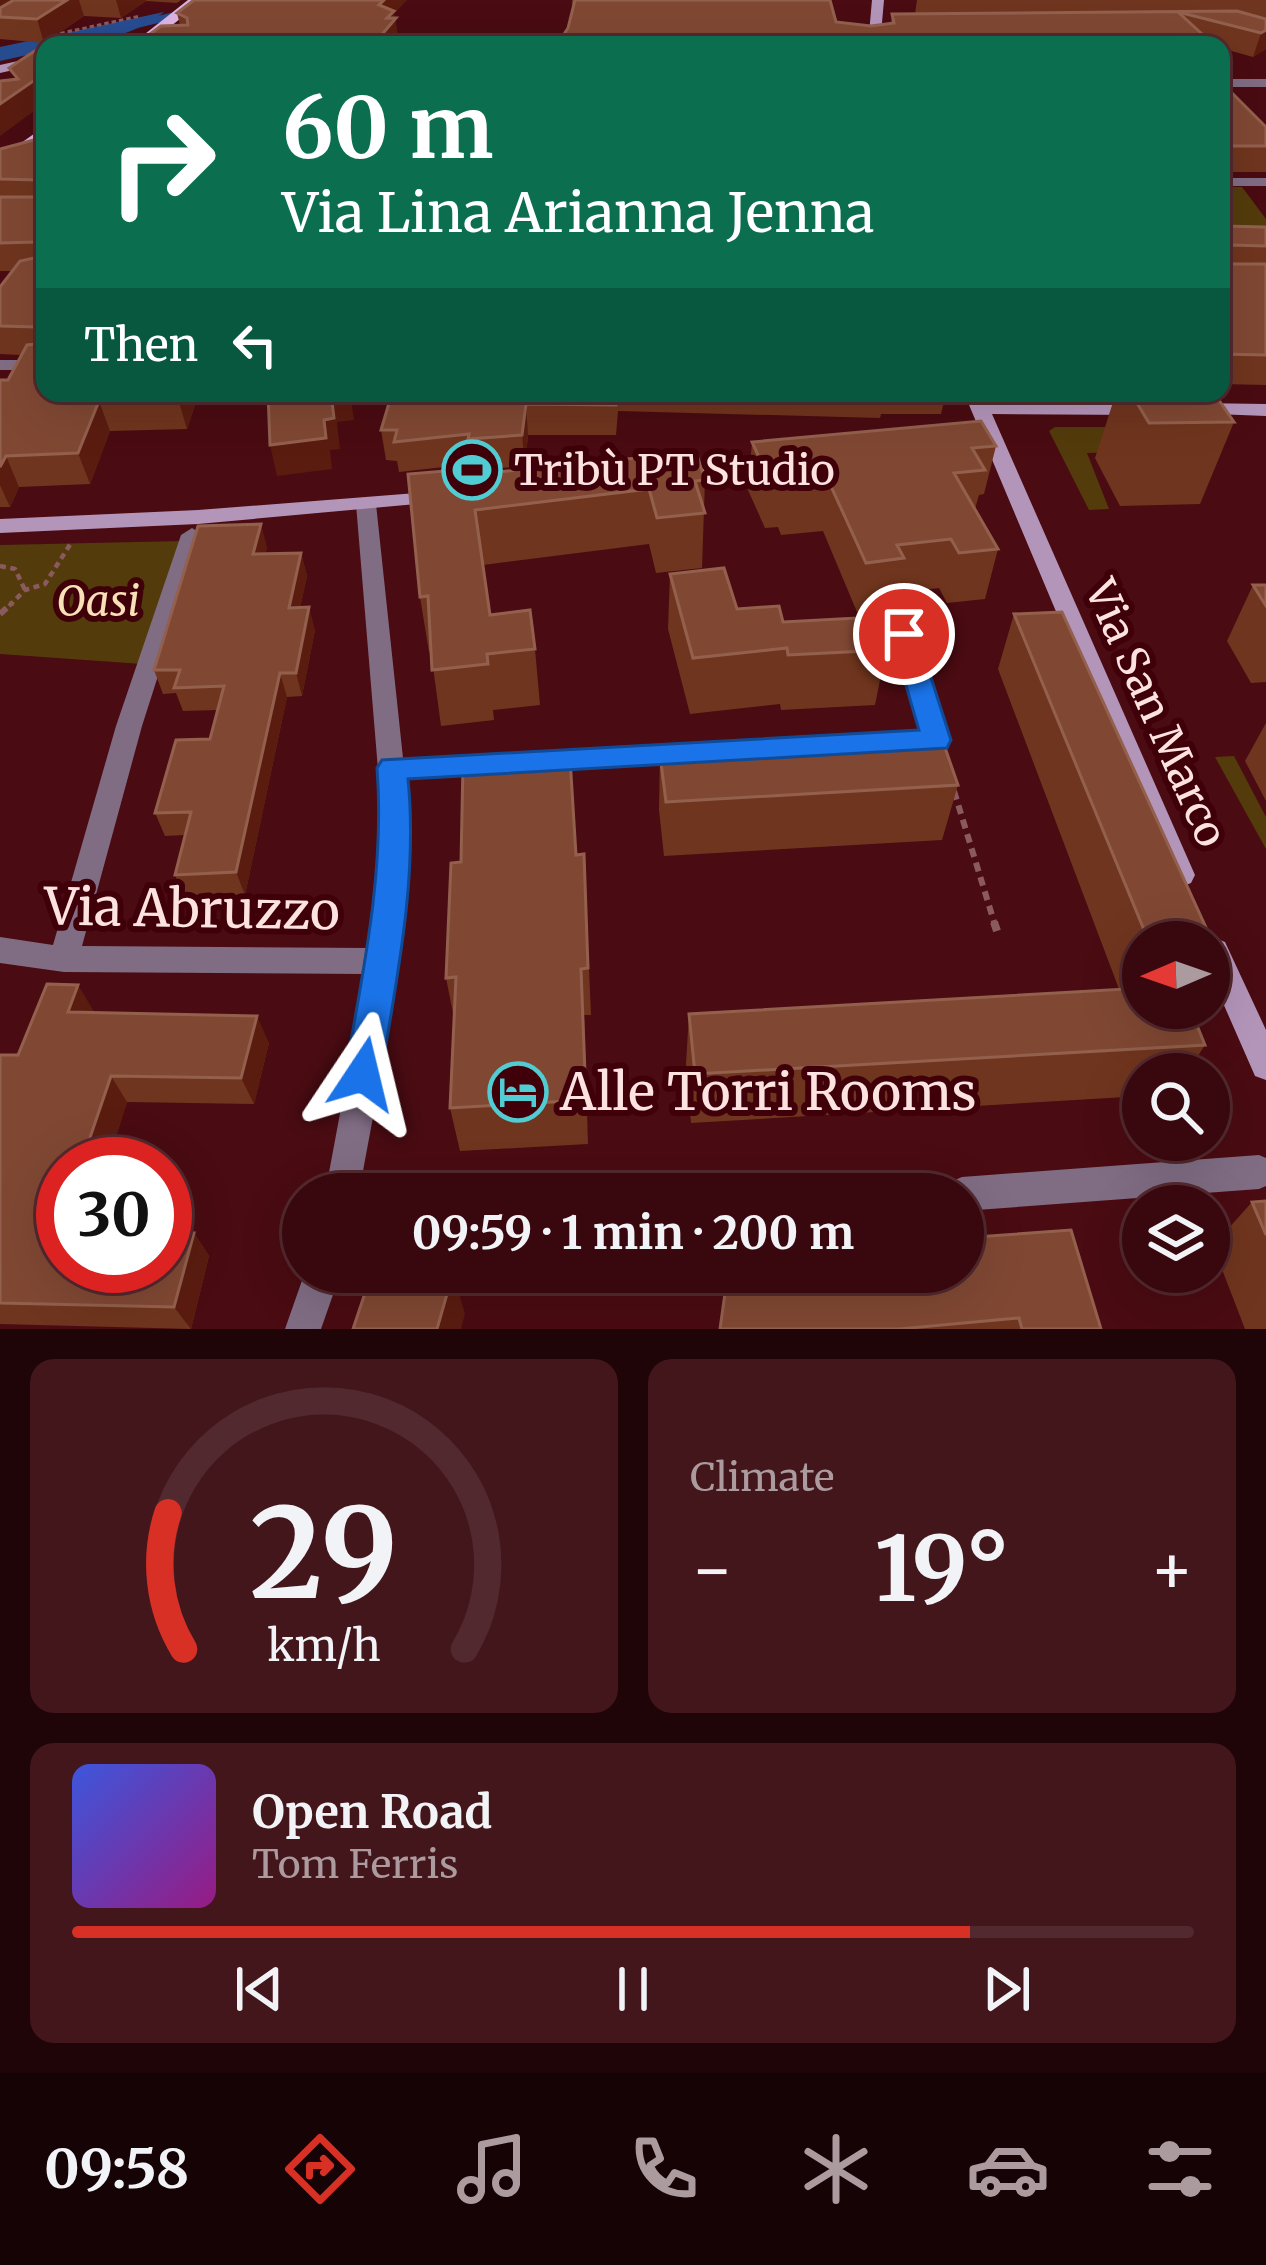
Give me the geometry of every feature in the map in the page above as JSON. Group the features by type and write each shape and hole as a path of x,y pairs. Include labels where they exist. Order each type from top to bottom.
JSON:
{"main road":[{"path":"151,36 158,20 212,0"},
{"path":"158,36 191,9"},
{"path":"0,150 36,123"},
{"path":"0,167 35,147"}],"street":[{"path":"877,36 878,0"},
{"path":"0,69 36,61"},
{"path":"1230,83 1266,83"},
{"path":"1230,182 1266,182"},
{"path":"0,365 36,365"},
{"name":"Via San Marco","path":"976,402 986,449 1266,1065"},
{"path":"1008,402 1266,410"},
{"path":"649,479 813,464"},
{"path":"0,526 460,495"},
{"path":"346,1173 382,961 398,830 366,504"},
{"path":"64,959 129,726 192,535"},
{"path":"890,743 937,740 904,634"},
{"path":"392,768 819,747"},
{"name":"Via Abruzzo","path":"0,950 64,959 382,961"},
{"path":"984,1192 1259,1172"},
{"path":"303,1329 315,1293"}],"path":[{"path":"51,35 158,20"},
{"path":"0,614 25,590 45,584 72,540"},
{"path":"0,566 15,569 25,590"},
{"path":"950,779 997,931"}],"green space":[{"path":"1230,187 1242,187 1266,219 1266,248 1230,247"},
{"path":"1055,427 1189,427 1204,450 1087,453 1109,509 1089,510 1049,431"},
{"name":"Oasi","path":"182,541 142,664 0,654 0,545"},
{"path":"1234,756 1266,817 1266,849 1215,757"}],"water":[{"path":"164,12 114,36 52,36"},
{"path":"36,39 36,53 0,61 0,47"}],"building":[{"path":"14,0 67,0 37,19 0,17 0,8"},
{"path":"194,0 384,0 379,5 394,11 387,18 396,18 381,36 147,36 161,26 188,25 187,18 177,13"},
{"path":"575,0 830,0 836,22 871,26 894,23 892,14 1237,11 1266,19 1266,30 1261,33 1178,12 1204,36 563,36"},
{"path":"36,50 36,79 0,104 0,81 18,79 9,68"},
{"path":"1230,91 1266,127 1266,146 1230,146"},
{"path":"36,139 36,180 0,179 0,149"},
{"path":"0,197 35,197 36,246 35,242 0,243"},
{"path":"1230,226 1266,227 1266,246 1231,245 1230,249"},
{"path":"36,258 36,327 0,326 0,287 20,261"},
{"path":"1230,263 1266,264 1266,355 1230,354"},
{"path":"36,344 36,402 99,402 78,453 6,456 0,467 0,380 8,380 27,345"},
{"path":"268,402 332,402 334,418 324,420 326,438 270,445"},
{"path":"389,402 616,402 526,404 522,435 468,439 469,434 394,442 397,430 381,430"},
{"path":"1136,402 1220,402 1234,422 1149,423"},
{"path":"981,421 996,446 972,448 985,470 954,473 998,549 959,553 951,539 897,545 904,558 866,563 829,482 787,486 784,478 769,479 752,442"},
{"path":"696,452 705,480 695,481 705,513 657,518 649,489 475,510 490,615 530,610 535,649 487,654 488,664 432,670 428,596 420,597 408,474 457,470 458,476"},
{"path":"261,524 253,554 301,553 289,608 309,607 296,673 280,673 236,872 175,875 191,812 155,813 176,740 210,739 224,686 174,688 180,670 154,670 198,526"},
{"path":"724,568 737,609 779,606 783,622 876,617 886,650 788,655 787,648 693,658 670,574"},
{"path":"1253,585 1266,585 1266,606"},
{"path":"1062,612 1203,921 1140,921 1014,614"},
{"path":"942,739 958,785 666,802 660,755"},
{"path":"570,758 576,855 584,854 588,968 581,969 586,1100 450,1108 456,977 446,978 451,863 461,862 463,764"},
{"path":"47,984 78,985 68,1012 257,1016 241,1078 111,1076 90,1137 36,1137 36,1293 178,1293 174,1307 0,1303 0,1055 18,1055"},
{"path":"1122,989 1122,1029 1199,1029 1205,1045 695,1074 689,1014"},
{"path":"1266,1201 1266,1235 1252,1202"},
{"path":"1071,1230 1101,1329 1022,1329 1019,1318 899,1329 720,1329 725,1293 984,1293 984,1236"},
{"path":"365,1293 447,1293 437,1329 353,1329"}],"waterway":[{"path":"113,29 244,0"}],"place":[{"name":"Tribù PT Studio","path":"472,470"},
{"name":"Alle Torri Rooms","path":"518,1092"}],"route":[{"path":"363,1074 398,830 392,768 937,740 904,634"}]}
